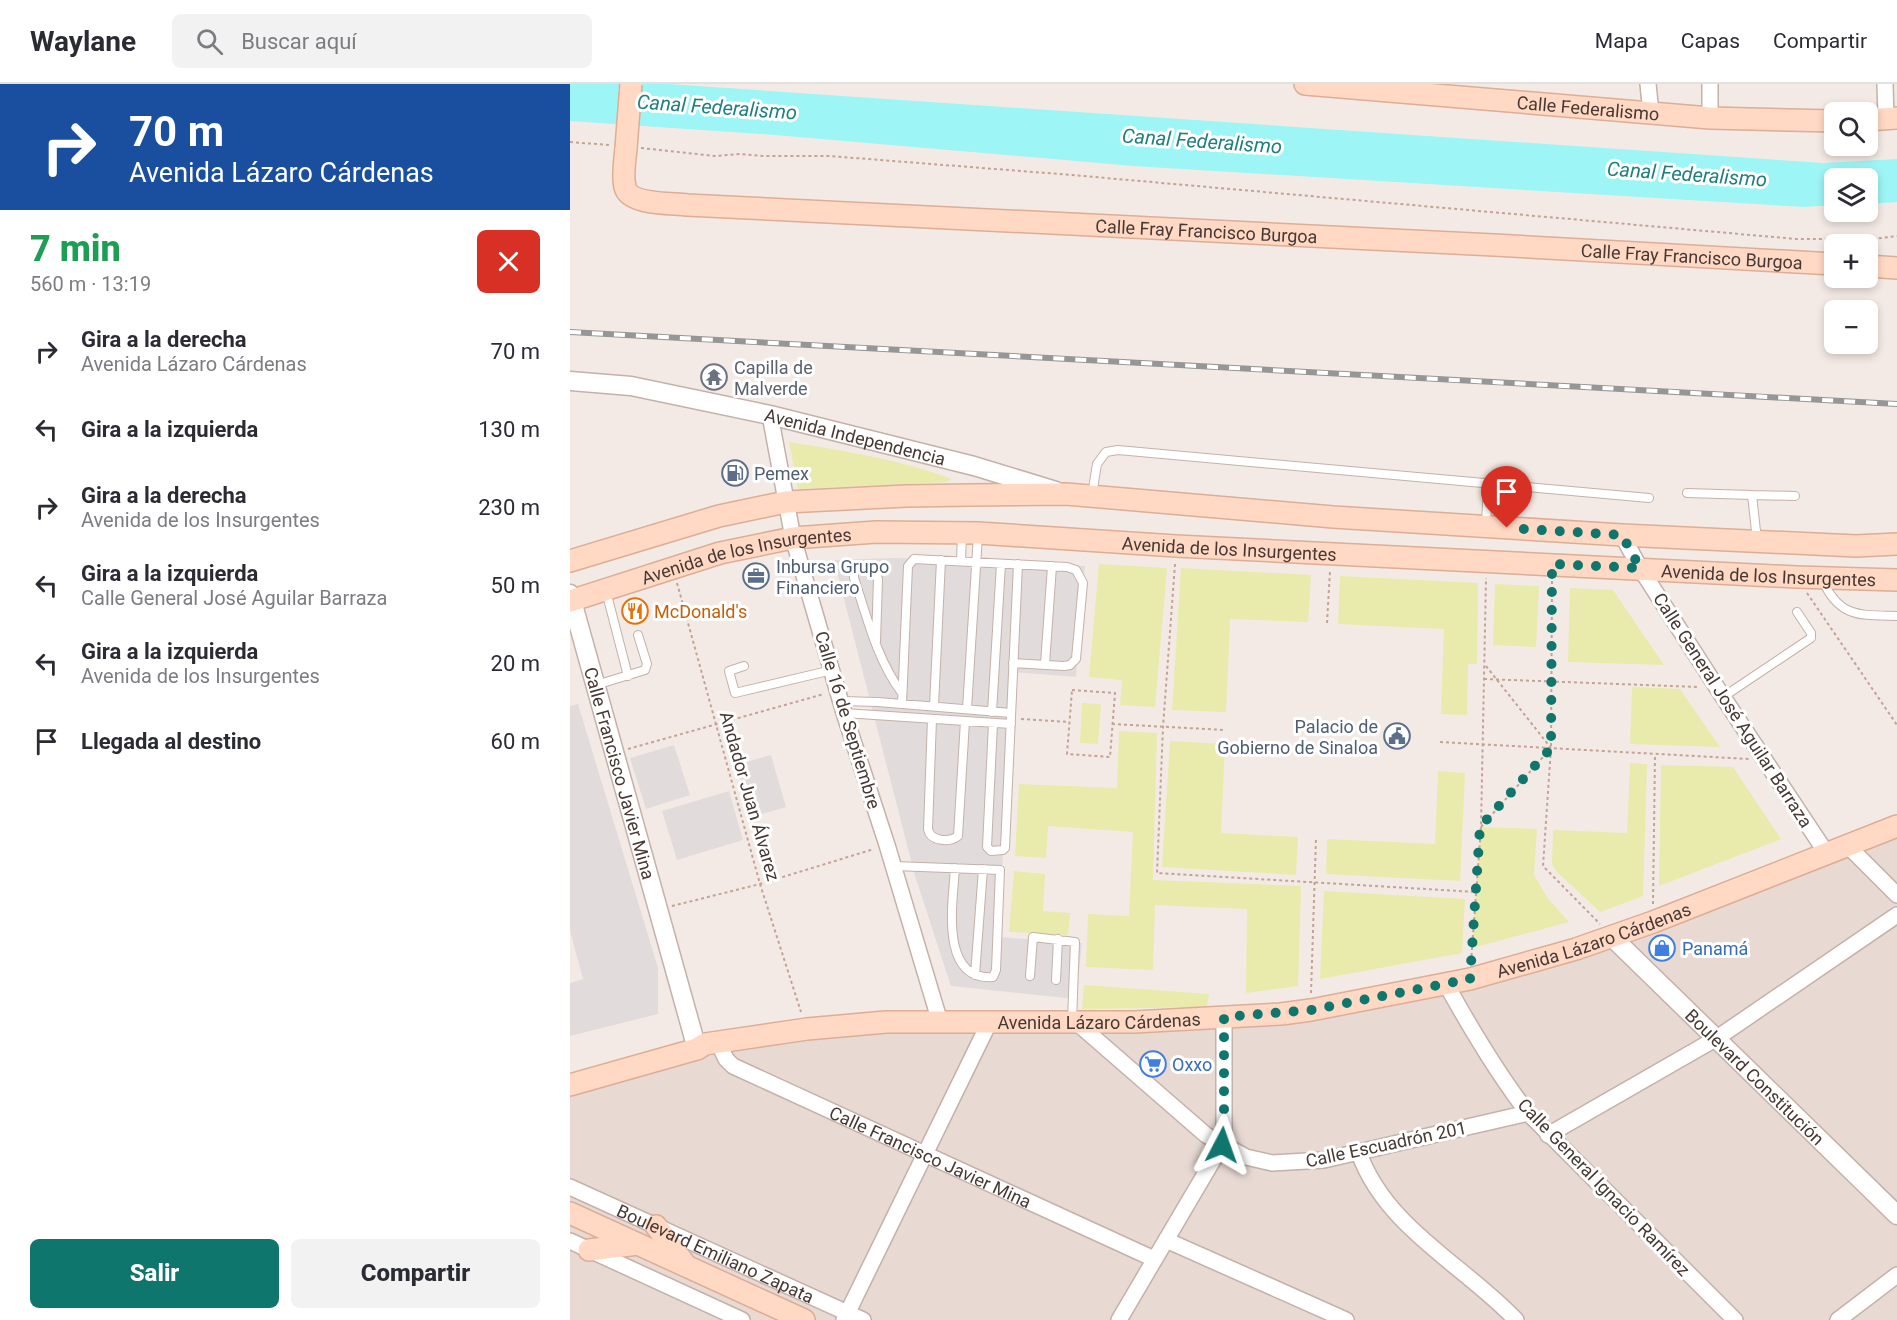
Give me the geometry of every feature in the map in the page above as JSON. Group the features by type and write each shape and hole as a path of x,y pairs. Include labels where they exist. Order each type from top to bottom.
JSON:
{"main road":[{"path":"627,147 632,84"},
{"name":"Calle Federalismo","path":"1305,84 1710,118 1824,121"},
{"name":"Calle Fray Francisco Burgoa","path":"627,147 624,178 627,192 633,198 647,201 1824,263"},
{"path":"1878,266 1897,267"},
{"name":"Avenida de los Insurgentes","path":"570,561 718,516 786,502 906,496 1066,494 1333,517 1622,535 1856,546 1897,544"},
{"name":"Avenida de los Insurgentes","path":"571,599 720,553 794,538 876,532 970,533 1176,546 1897,580"},
{"name":"Avenida Lázaro Cárdenas","path":"570,1070 704,1044 807,1029 886,1022 1134,1022 1311,1010 1470,979 1612,937 1897,826"},
{"name":"Avenida Lázaro Cárdenas","path":"570,1085 704,1044"},
{"name":"Boulevard Emiliano Zapata","path":"570,1213 804,1320"},
{"path":"656,1226 686,1266"},
{"path":"579,1246 638,1244"}],"street":[{"path":"1648,84 1651,112"},
{"path":"1710,84 1710,118"},
{"path":"1883,119 1885,84"},
{"name":"Avenida Independencia","path":"570,381 631,386 770,415 974,466 1066,494"},
{"name":"Calle 16 de Septiembre","path":"770,415 794,538 841,702 894,866 940,1022"},
{"name":"Calle General José Aguilar Barraza","path":"1622,535 1640,568 1763,760 1827,854"},
{"name":"Calle Francisco Javier Mina","path":"571,599 657,909 704,1044 734,1066 1154,1259"},
{"path":"1848,846 1897,895"},
{"path":"1548,1135 1717,1038 1897,915"},
{"name":"Boulevard Constitución","path":"1612,937 1897,1215"},
{"name":"Calle General Ignacio Ramírez","path":"1446,984 1490,1059 1528,1113 1735,1320"},
{"path":"1119,1320 1222,1145 1224,1017"},
{"name":"Calle Escuadrón 201","path":"1074,1022 1206,1135 1246,1157 1272,1163 1300,1163 1359,1153 1528,1113"},
{"path":"845,1316 989,1023"},
{"path":"1359,1153 1366,1171 1398,1215 1420,1237 1516,1320"},
{"name":"Boulevard Emiliano Zapata","path":"570,1187 845,1316 863,1320"},
{"path":"1166,1239 1346,1320"},
{"path":"579,1246 742,1320"},
{"path":"1838,1320 1897,1275"}],"lane":[{"path":"1092,496 1097,464 1106,452 1118,450 1649,498"},
{"path":"1485,526 1488,484"},
{"path":"1688,493 1795,496"},
{"path":"1752,495 1757,541"},
{"path":"961,561 970,533"},
{"path":"967,709 976,562 970,533"},
{"path":"902,704 908,566 914,559 1052,566 1072,568 1080,574 1083,583 1076,659 1070,665 1013,663"},
{"path":"934,706 941,560"},
{"path":"992,712 1001,564"},
{"path":"993,723 987,847 991,850 1005,849 1018,564"},
{"path":"876,641 878,579 874,568 863,565 854,571 854,578 876,641 886,667 902,693"},
{"path":"1045,664 1052,566"},
{"path":"1821,578 1832,600 1847,610 1872,615 1897,616"},
{"path":"605,590 627,676"},
{"path":"1720,692 1811,638 1811,633 1797,612"},
{"path":"595,686 643,672 646,667 638,635"},
{"path":"744,666 731,670 729,673 733,692 737,694 832,670"},
{"path":"841,702 934,706 1011,713"},
{"path":"841,702 932,719 1011,724"},
{"path":"932,719 928,834 951,841 958,837 965,721"},
{"path":"894,866 999,869 1001,871 996,970 993,976 975,975 962,965 953,939 955,868"},
{"path":"975,975 983,869"},
{"path":"1029,976 1033,937 1073,940 1076,943 1074,1022"},
{"path":"1056,980 1058,939"}],"path":[{"path":"570,142 715,156 741,154 829,156 1072,175 1796,239 1897,237"},
{"path":"1176,546 1163,727 1157,873 1476,892"},
{"path":"1470,979 1480,827 1486,560"},
{"path":"1552,564 1551,748 1543,866 1612,937"},
{"name":"Andador Juan Álvarez","path":"673,568 760,884 807,1029"},
{"path":"1796,577 1897,725"},
{"path":"1327,623 1329,597"},
{"path":"1485,664 1495,680 1551,748"},
{"path":"1484,679 1720,692"},
{"path":"1072,690 1114,693 1112,724 1110,757 1067,754 1072,690"},
{"path":"613,753 716,725 841,702"},
{"path":"1112,724 1225,730"},
{"path":"1440,742 1763,760"},
{"path":"1480,827 1551,748"},
{"path":"1653,922 1655,754"},
{"path":"1311,1010 1316,838"},
{"path":"657,909 760,884 887,845"}],"shaded area":[{"path":"978,559 1085,566 1076,677 1014,672 998,937 1082,943 1076,999 951,986 915,876 834,560"},
{"path":"578,704 658,968 658,1014 570,1036 570,983 583,979 570,931 570,706"},
{"path":"674,745 690,795 646,809 630,758"},
{"path":"771,755 786,807 752,817 736,765"},
{"path":"729,791 743,840 677,860 662,811"},
{"path":"1897,825 1897,1320 570,1320 570,1077 745,1033 1290,1009 1615,937"}],"green space":[{"path":"789,442 891,461 952,479 946,482 798,489"},
{"path":"1099,564 1167,568 1155,707 1120,705 1122,680 1089,677"},
{"path":"1181,568 1311,575 1308,622 1230,619 1226,712 1172,710"},
{"path":"1340,576 1478,583 1477,664 1468,664 1467,715 1441,714 1444,629 1338,624"},
{"path":"1495,584 1539,586 1536,647 1493,645"},
{"path":"1570,588 1613,590 1664,665 1568,662"},
{"path":"1632,687 1680,689 1720,747 1630,744"},
{"path":"1082,703 1101,704 1098,744 1080,743"},
{"path":"1119,731 1157,733 1153,880 1301,886 1298,986 1246,993 1247,909 1155,905 1153,970 1086,967 1088,914 1129,916 1133,832 1048,826 1046,858 1015,856 1019,784 1117,788"},
{"path":"1170,741 1225,744 1221,833 1298,837 1296,875 1162,867"},
{"path":"1630,763 1647,764 1643,896 1600,912 1556,871 1552,864 1553,830 1627,833"},
{"path":"1661,765 1733,767 1781,839 1659,886"},
{"path":"1438,771 1465,773 1460,881 1326,874 1327,839 1435,844"},
{"path":"1481,827 1537,829 1534,875 1547,897 1569,922 1472,948"},
{"path":"1014,871 1045,874 1043,911 1070,913 1068,935 1009,932"},
{"path":"1324,891 1465,899 1462,953 1320,979"},
{"path":"1084,985 1209,994 1207,1007 1082,1009"}],"water":[{"name":"Canal Federalismo","path":"570,84 668,84 1823,163 1897,159 1897,202 1878,203 1878,168 1824,168 1824,206 1804,207 1133,166 775,135 570,121"}],"railway":[{"path":"570,332 1897,404"}],"place":[{"name":"Capilla de Malverde","path":"714,377"},
{"name":"Pemex","path":"735,473"},
{"name":"Inbursa Grupo Financiero","path":"756,576"},
{"name":"McDonald's","path":"635,611"},
{"name":"Palacio de Gobierno de Sinaloa","path":"1397,736"},
{"name":"Panamá","path":"1662,948"},
{"name":"Oxxo","path":"1153,1064"}],"route":[{"path":"1222,1145 1224,1017 1311,1010 1470,979 1480,827 1551,748 1552,564 1640,568 1622,535 1507,528"}]}
